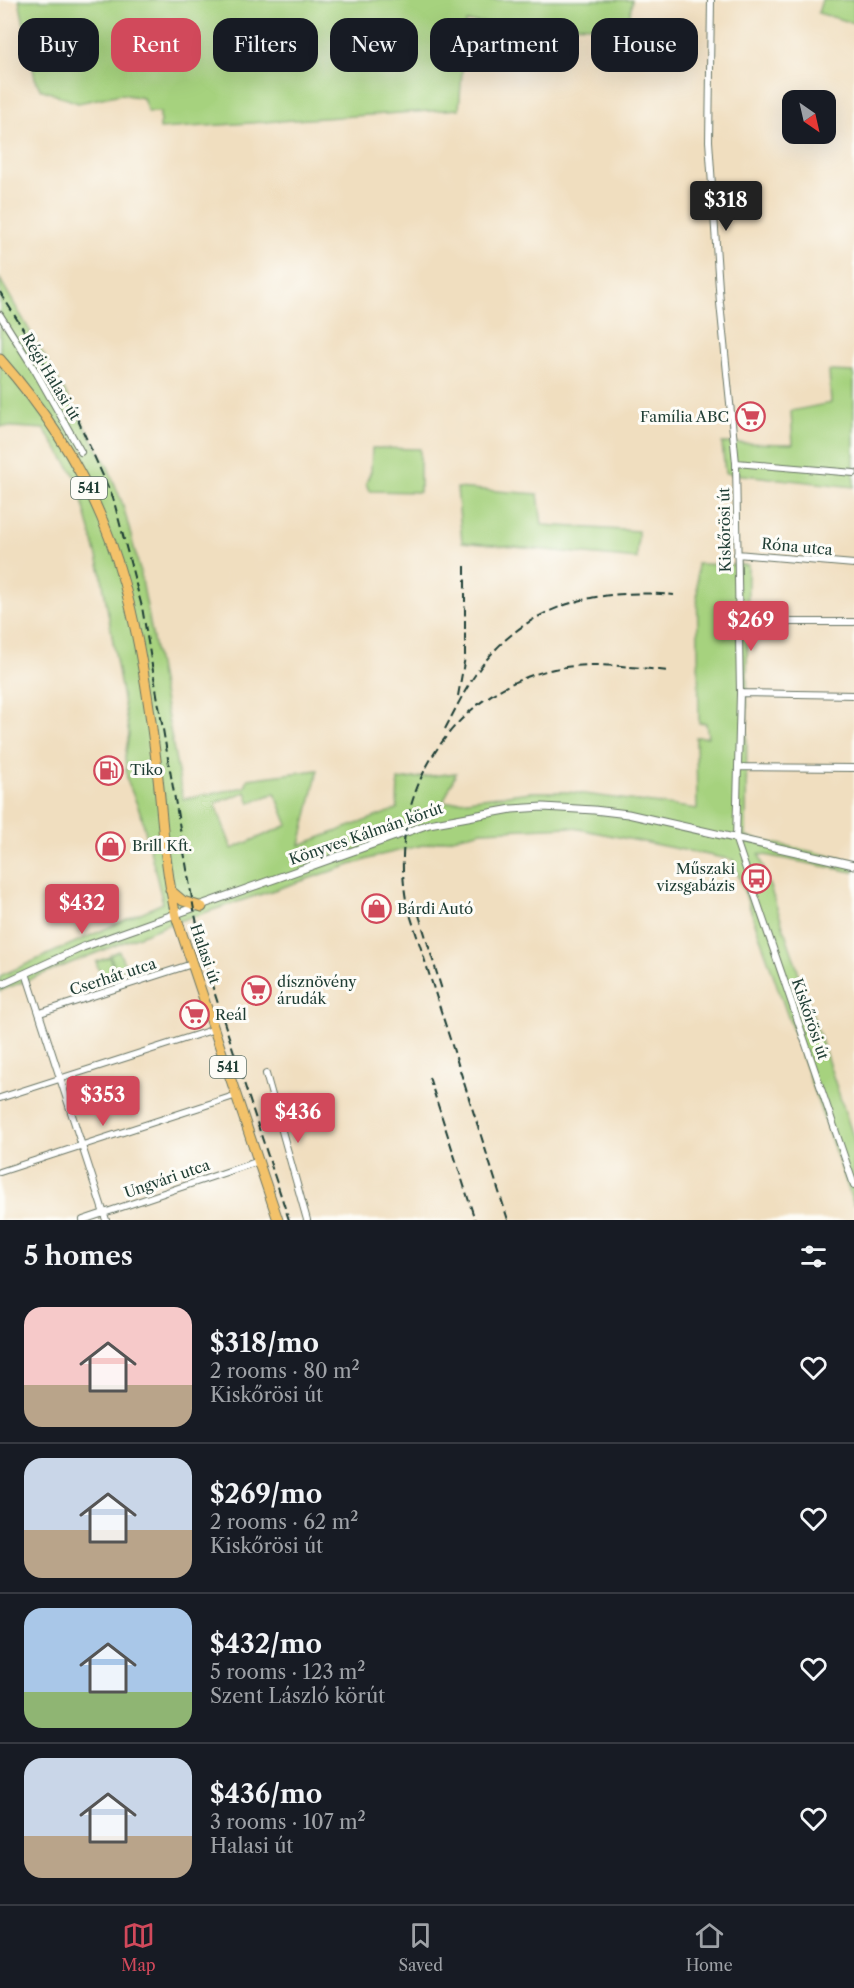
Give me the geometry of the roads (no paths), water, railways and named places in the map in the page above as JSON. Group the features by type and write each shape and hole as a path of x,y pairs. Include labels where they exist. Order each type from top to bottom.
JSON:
{"main road":[{"name":"Halasi út","path":"0,359 38,404 71,454 115,548 138,637 154,744 170,890 176,916 216,1029 278,1220"},
{"path":"170,890 183,901 202,907"}],"street":[{"name":"Kiskőrösi út","path":"711,0 709,141 720,303 736,463 740,693 736,840 854,1185"},
{"name":"Régi Halasi út","path":"0,315 81,452"},
{"path":"736,463 854,473"},
{"name":"Róna utca","path":"737,554 854,564"},
{"path":"739,622 854,622"},
{"path":"740,693 854,695"},
{"path":"739,767 854,768"},
{"name":"Könyves Kálmán körút","path":"0,984 83,947 202,907 429,824 481,813 543,807 628,814 854,865"},
{"name":"Cserhát utca","path":"40,1013 192,964"},
{"path":"26,973 105,1217"},
{"path":"0,1098 216,1029"},
{"path":"266,1074 306,1220"},
{"path":"0,1172 237,1095"},
{"name":"Ungvári utca","path":"83,1220 105,1217 259,1161"}],"railway":[{"path":"0,292 73,409 113,498 142,607 194,910 208,973 289,1220"},
{"path":"458,696 465,657 465,564"},
{"path":"445,729 480,668 499,646 520,628 542,614 566,604 618,594 674,595"},
{"path":"508,1220 407,905 403,866 406,827 416,790 432,756 455,726 483,701 516,681 554,669 582,665 668,671"},
{"path":"419,915 442,990"},
{"path":"429,1077 475,1220"}],"place":[{"name":"Família ABC","path":"750,417"},
{"name":"Tiko","path":"109,770"},
{"name":"Brill Kft.","path":"111,846"},
{"name":"Műszaki vizsgabázis","path":"756,878"},
{"name":"Bárdi Autó","path":"376,909"},
{"name":"dísznövény árudák","path":"256,991"},
{"name":"Reál","path":"194,1015"}]}
